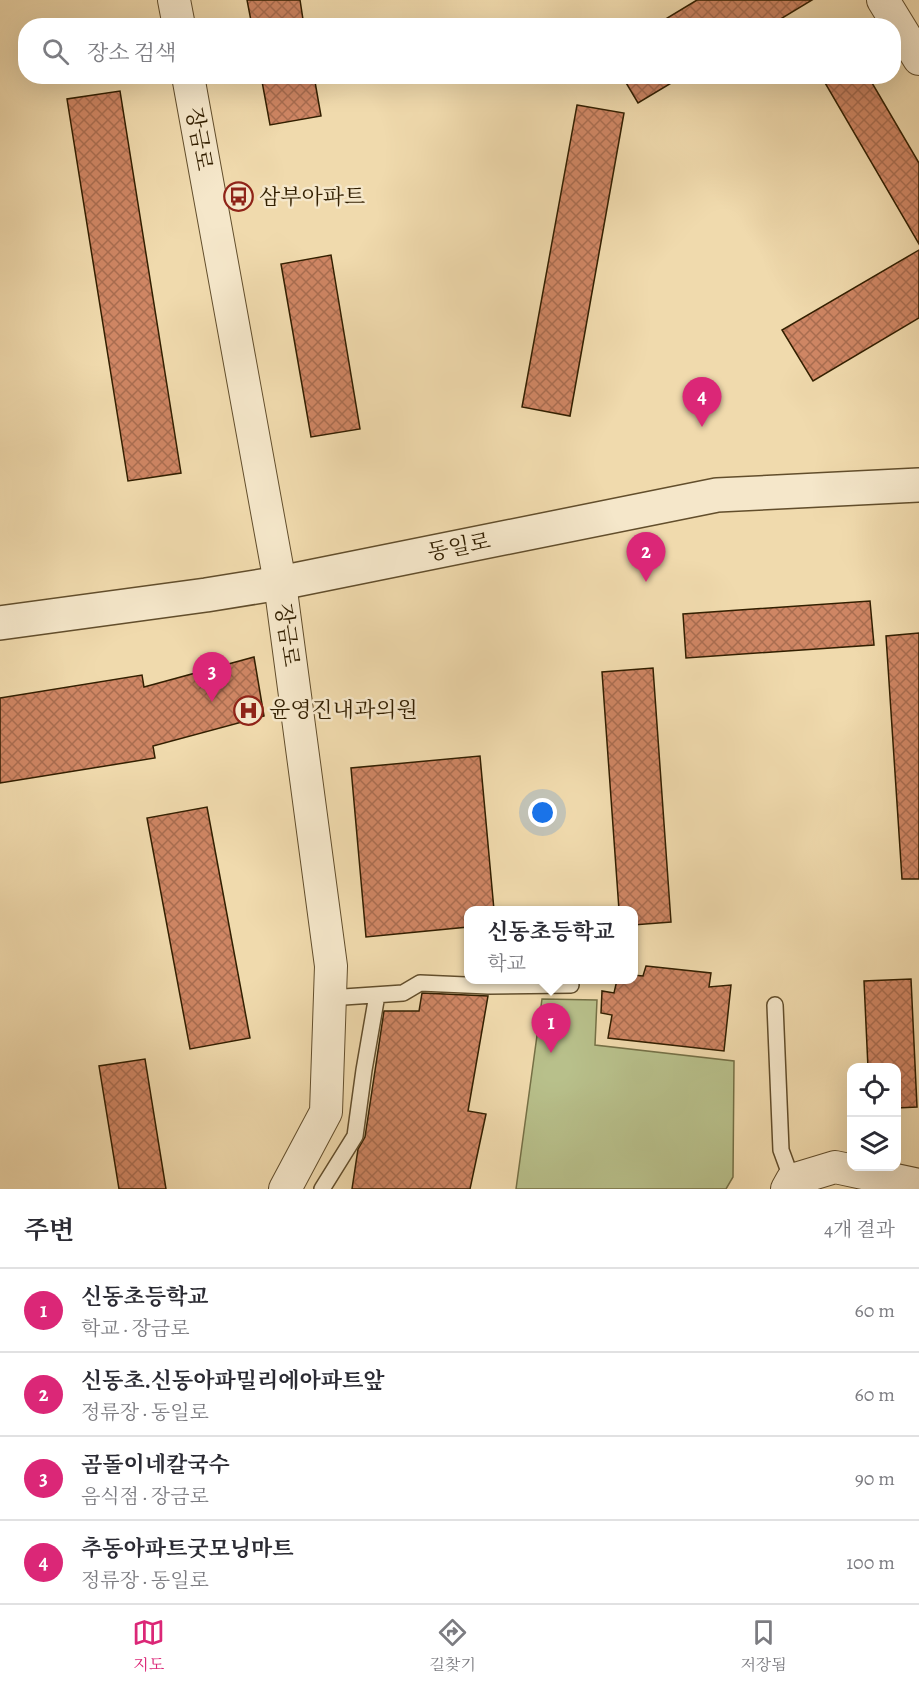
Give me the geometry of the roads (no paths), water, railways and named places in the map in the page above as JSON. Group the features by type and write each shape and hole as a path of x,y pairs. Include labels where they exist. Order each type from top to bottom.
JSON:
{"street":[{"path":"174,0 177,18"},
{"path":"883,0 894,18"},
{"path":"901,30 919,59"},
{"name":"장금로","path":"189,84 280,583 331,966 326,1112 285,1189"},
{"name":"동일로","path":"0,623 280,583 717,495 919,485"},
{"path":"790,1184 836,1167 919,1185"}],"lane":[{"path":"329,999 403,993 420,983 488,986 571,985"},
{"path":"322,1189 355,1136 377,995"},
{"path":"775,1005 781,1150 790,1184"}],"place":[{"name":"삼부아파트","path":"238,197"},
{"name":"추동아파트굿모닝마트","path":"702,427"},
{"name":"신동초.신동아파밀리에아파트앞","path":"646,582"},
{"name":"곰돌이네칼국수","path":"212,702"},
{"name":"윤영진내과의원","path":"248,710"},
{"name":"신동초등학교","path":"551,1053"}]}
